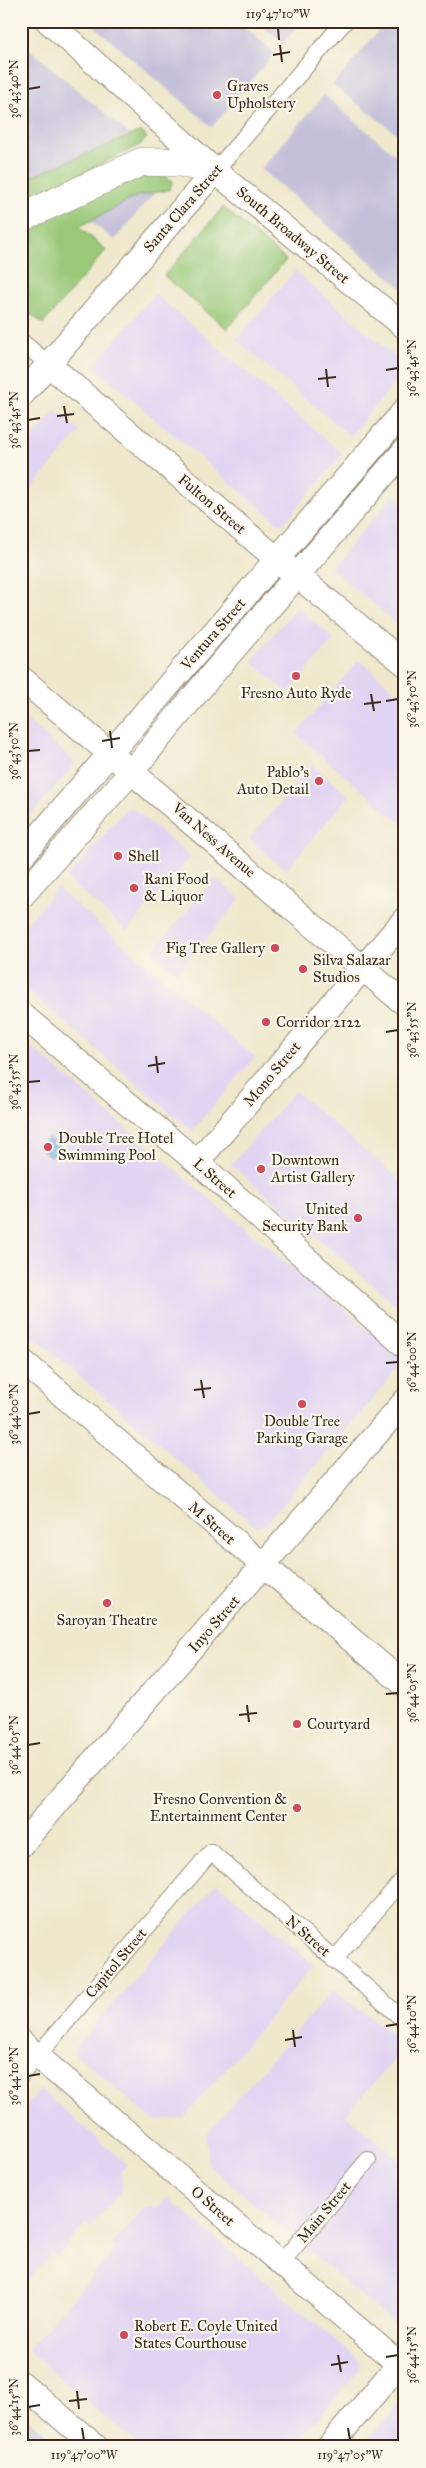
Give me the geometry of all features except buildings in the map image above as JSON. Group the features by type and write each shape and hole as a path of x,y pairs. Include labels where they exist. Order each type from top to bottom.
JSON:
{"highway":[{"path":"21,218 142,162 178,162 215,171"}],"main road":[{"name":"South Broadway Street","path":"48,21 215,171 405,327"},
{"name":"Santa Clara Street","path":"21,396 215,171"},
{"name":"Fulton Street","path":"48,364 278,560 405,664"},
{"name":"Ventura Street","path":"21,857 405,410"},
{"name":"Ventura Street","path":"21,897 132,771 213,673 405,450"},
{"name":"Van Ness Avenue","path":"21,678 405,1004"},
{"name":"Mono Street","path":"197,1162 405,919"},
{"name":"L Street","path":"21,1014 197,1162 405,1346"},
{"name":"M Street","path":"21,1360 405,1686"},
{"name":"Inyo Street","path":"21,1845 405,1401"},
{"name":"O Street","path":"29,2049 280,2264 403,2364"},
{"path":"329,2447 403,2364"},
{"path":"21,2383 96,2447"}],"street":[{"name":"Santa Clara Street","path":"215,171 345,21"},
{"name":"Fulton Street","path":"21,341 48,364"},
{"name":"N Street","path":"211,1852 405,2021"},
{"name":"Capitol Street","path":"21,2075 29,2049 211,1852"},
{"path":"334,1960 405,1877"},
{"name":"Main Street","path":"280,2264 368,2160"}],"shaded area":[{"path":"88,21 237,21 275,53 212,127"},
{"path":"257,21 302,21 283,44"},
{"path":"387,21 405,21 405,140 333,85"},
{"path":"21,42 129,134 21,182"},
{"path":"324,95 405,163 405,291 261,169"},
{"path":"156,191 114,240 91,221 137,196"},
{"path":"295,271 405,365 405,371 350,436 236,340"},
{"path":"155,294 343,454 281,526 93,366"},
{"path":"55,410 80,431 21,501 21,450"},
{"path":"394,494 405,503 405,631 331,568"},
{"path":"297,607 334,639 288,693 251,661"},
{"path":"359,660 405,699 405,827 296,734"},
{"path":"21,715 76,763 21,827"},
{"path":"312,765 349,796 286,870 249,839"},
{"path":"130,808 135,810 191,857 127,931 66,878 125,810"},
{"path":"215,878 240,899 177,973 152,952"},
{"path":"57,888 255,1057 192,1131 21,985 21,930"},
{"path":"21,1038 232,1218 401,1356 400,1367 265,1525 255,1526 21,1326"},
{"path":"295,1091 405,1184 405,1312 231,1165"},
{"path":"217,1883 314,1965 184,2118 153,2120 72,2051"},
{"path":"333,1990 405,2043 405,2047 346,2115 405,2165 405,2328 402,2331 209,2165 206,2134"},
{"path":"41,2090 127,2164 121,2171 123,2189 90,2227 86,2223 57,2257 52,2253 21,2288 21,2110"},
{"path":"167,2197 359,2360 360,2369 293,2447 140,2447 27,2350 116,2249 112,2245 144,2208 159,2207"},
{"path":"405,2402 405,2447 361,2447 400,2403"},
{"path":"21,2413 61,2447 21,2447"}],"green space":[{"path":"141,131 147,138 140,145 21,203 21,181"},
{"path":"156,170 173,181 169,190 137,196 79,227 106,250 43,324 21,306 21,226"},
{"path":"223,207 286,260 227,329 164,276"}],"water":[{"name":"Double Tree Hotel Swimming Pool","path":"48,1138 58,1146 56,1153 49,1156 40,1147"}],"place":[{"name":"Graves Upholstery","path":"217,95"},
{"name":"Fresno Auto Ryde","path":"296,676"},
{"name":"Pablo's Auto Detail","path":"319,781"},
{"name":"Shell","path":"118,856"},
{"name":"Rani Food & Liquor","path":"134,888"},
{"name":"Fig Tree Gallery","path":"275,948"},
{"name":"Silva Salazar Studios","path":"303,969"},
{"name":"Corridor 2122","path":"266,1022"},
{"name":"Double Tree Hotel Swimming Pool","path":"48,1147"},
{"name":"Downtown Artist Gallery","path":"261,1169"},
{"name":"United Security Bank","path":"358,1218"},
{"name":"Double Tree Parking Garage","path":"302,1404"},
{"name":"Saroyan Theatre","path":"107,1603"},
{"name":"Courtyard","path":"297,1724"},
{"name":"Fresno Convention & Entertainment Center","path":"297,1808"},
{"name":"Robert E. Coyle United States Courthouse","path":"124,2335"}]}
